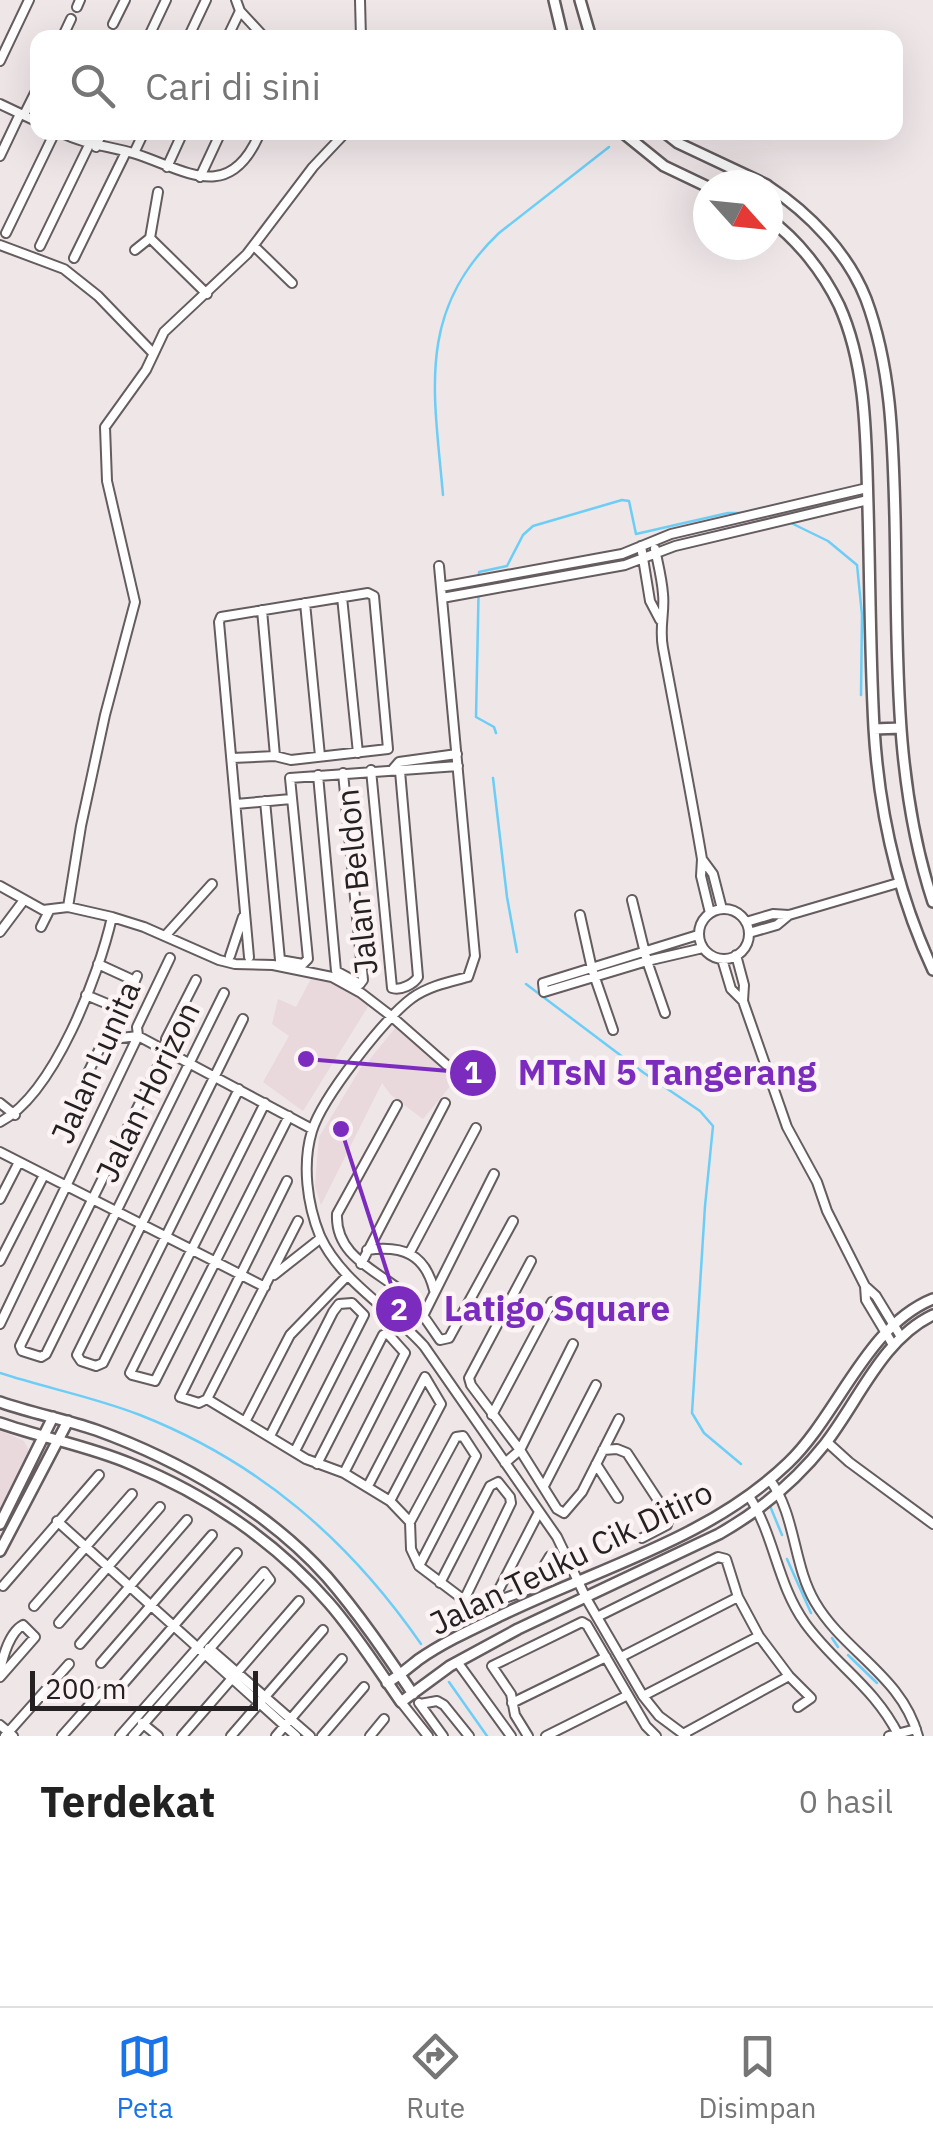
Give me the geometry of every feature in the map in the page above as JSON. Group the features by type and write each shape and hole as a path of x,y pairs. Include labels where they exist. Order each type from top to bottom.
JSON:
{"main road":[{"path":"554,0 561,30"},
{"path":"580,0 589,30"},
{"path":"632,140 664,166 693,180"},
{"path":"674,140 736,170"},
{"path":"783,196 820,230 847,264 865,297 876,335 892,434 900,728 911,820 933,902"},
{"path":"783,232 824,278 840,308 860,387 868,488 879,784 898,883 933,970"},
{"path":"874,729 900,728"},
{"name":"Jalan Teuku Cik Ditiro","path":"388,1683 419,1659 457,1638 710,1522 749,1496 808,1443 892,1325 907,1312 933,1300"},
{"name":"Jalan Teuku Cik Ditiro","path":"401,1702 416,1699 468,1656 720,1534 758,1510 780,1494 827,1442 897,1341 933,1316"},
{"path":"0,1402 68,1421 167,1460 223,1493 276,1531 324,1574 361,1619 416,1699"},
{"path":"0,1524 54,1417"},
{"path":"0,1551 68,1421"},
{"path":"0,1424 146,1470 238,1522 310,1583 347,1625 401,1702"},
{"path":"457,1638 468,1656"}],"street":[{"path":"0,61 29,0"},
{"path":"113,24 125,0"},
{"path":"152,30 166,0"},
{"path":"192,30 206,0"},
{"path":"236,0 240,11 258,30"},
{"path":"360,0 362,30"},
{"path":"232,30 240,11"},
{"path":"66,30 71,19"},
{"path":"0,156 30,100"},
{"path":"0,104 30,118"},
{"path":"6,233 55,140"},
{"path":"77,140 200,177 224,175 250,155 257,140"},
{"path":"40,246 96,140"},
{"path":"74,258 139,140"},
{"path":"166,167 179,140"},
{"path":"200,177 218,140"},
{"path":"68,907 105,715 134,609 134,593 107,482 105,427 146,370 164,332 254,246 313,167 338,140"},
{"path":"135,250 150,238 158,192"},
{"path":"150,238 206,294"},
{"path":"0,245 64,269 98,296 153,353"},
{"path":"254,246 292,283"},
{"path":"441,587 622,554 671,534 868,488"},
{"path":"442,598 625,565 675,546 868,500"},
{"path":"654,542 664,599 660,620"},
{"path":"641,546 650,601 660,620 710,912"},
{"path":"439,566 475,956 473,970 468,976 414,996 392,1016 345,1076 312,1129 306,1163 309,1200 321,1238 348,1276 424,1346 557,1538 586,1598 643,1696 659,1716 684,1735 789,1676"},
{"path":"232,758 275,756 291,760 386,750 389,743 372,594 220,616 232,758 236,804 246,912 249,957"},
{"path":"342,596 358,753 355,772"},
{"path":"305,603 320,756"},
{"path":"262,610 275,756"},
{"name":"Jalan Beldon","path":"358,753 368,771 392,988 414,982 418,977 396,770"},
{"path":"396,770 399,762 456,754"},
{"path":"265,801 280,960 303,964 308,959 290,778 458,766"},
{"path":"318,775 336,971 358,983 363,980 343,773"},
{"path":"236,804 291,799"},
{"path":"702,859 713,874 722,909"},
{"path":"746,922 773,914 789,915 898,883"},
{"path":"166,936 212,884"},
{"path":"0,886 49,911 68,907 112,917 235,964 332,977 392,1016 457,1074"},
{"path":"0,932 24,900"},
{"path":"632,900 665,1013"},
{"path":"41,927 49,911"},
{"path":"230,956 246,912"},
{"path":"703,948 698,934 710,912 736,912 746,922 744,948 722,959"},
{"path":"748,933 777,925 789,915"},
{"path":"580,916 593,973 613,1030"},
{"path":"0,1122 14,1114 38,1088 57,1058 86,995 112,917"},
{"path":"544,987 646,957 698,934"},
{"path":"646,957 703,948 722,959 731,989 744,1001"},
{"path":"736,955 744,1001 788,1127 865,1286 866,1300 884,1334 897,1341"},
{"name":"Jalan Lunita","path":"0,1324 138,1036 137,1027 170,958"},
{"path":"86,995 122,1010 136,978 98,964"},
{"path":"94,1200 196,980"},
{"name":"Jalan Horizon","path":"94,1200 20,1346 22,1351 38,1357 46,1354 224,994"},
{"path":"240,1089 103,1363 96,1366 81,1361 77,1356 243,1018"},
{"path":"83,1083 104,1040 138,1036 312,1129"},
{"path":"0,1103 14,1114"},
{"path":"266,1103 130,1372 156,1381 289,1116"},
{"path":"361,1264 445,1103"},
{"path":"397,1105 337,1214 338,1232 361,1264 397,1288 440,1340 449,1338 513,1220"},
{"path":"410,1252 476,1128"},
{"path":"0,1152 240,1274 267,1283"},
{"path":"0,1199 18,1162"},
{"path":"423,1316 494,1174"},
{"path":"0,1260 44,1175"},
{"path":"287,1181 180,1394 192,1402 207,1399 295,1452 368,1486 410,1522"},
{"path":"207,1399 298,1221"},
{"path":"267,1283 321,1238"},
{"path":"368,1250 410,1252 422,1261 434,1293"},
{"path":"531,1261 469,1378 564,1513 619,1419"},
{"path":"246,1420 290,1335 348,1276"},
{"path":"865,1286 876,1296 897,1341"},
{"path":"382,1306 397,1288"},
{"path":"270,1436 333,1312 344,1301 363,1312 295,1452"},
{"path":"492,1415 552,1302"},
{"path":"318,1464 383,1335 388,1334 403,1348 404,1355 344,1473"},
{"path":"503,1460 518,1445 573,1344"},
{"path":"368,1486 421,1380 427,1378 441,1404 390,1501"},
{"path":"544,1486 596,1385"},
{"path":"419,1566 474,1460 475,1450 463,1436 456,1437 410,1522 412,1548 419,1566 478,1607 530,1588 550,1556"},
{"path":"827,1442 933,1524"},
{"path":"603,1450 622,1450 630,1456 669,1522 642,1538"},
{"path":"596,1464 618,1498"},
{"path":"3,1586 99,1476"},
{"path":"770,1480 780,1494 785,1590 806,1624 882,1707 899,1735"},
{"path":"440,1583 490,1486 494,1482 501,1484 512,1500 464,1600"},
{"path":"34,1606 132,1494"},
{"path":"749,1496 824,1616 884,1676 917,1732 890,1736"},
{"path":"59,1624 160,1506"},
{"path":"493,1602 539,1512"},
{"path":"80,1644 187,1520"},
{"path":"57,1521 262,1700 296,1736"},
{"path":"101,1663 212,1535"},
{"path":"124,1683 236,1553"},
{"path":"597,1617 718,1557 726,1559 738,1597 759,1636 811,1698 798,1707"},
{"path":"120,1736 140,1721 269,1582 264,1572 198,1645 140,1721 133,1736"},
{"path":"621,1657 738,1597"},
{"path":"182,1736 299,1601"},
{"path":"528,1736 515,1715 511,1694 494,1671 494,1662 582,1622 653,1735"},
{"path":"23,1625 35,1637 0,1674 6,1650 17,1628 23,1625"},
{"path":"230,1736 322,1630"},
{"path":"643,1696 759,1636"},
{"path":"512,1703 606,1657"},
{"path":"276,1736 342,1660"},
{"path":"458,1662 511,1736"},
{"path":"0,1725 9,1735 69,1664"},
{"path":"867,1690 878,1687 884,1676"},
{"path":"322,1736 364,1687"},
{"path":"62,1736 101,1692"},
{"path":"546,1736 628,1696"},
{"path":"416,1699 443,1736"},
{"path":"416,1699 444,1705 469,1736"},
{"path":"401,1702 428,1736"},
{"path":"417,1722 426,1715"},
{"path":"653,1735 659,1716"},
{"path":"370,1736 384,1719"},
{"path":"140,1721 158,1736"},
{"path":"287,1723 310,1736"},
{"path":"653,1735 667,1723"}],"shaded area":[{"path":"313,975 329,980 369,1005 303,1111 263,1082 289,1036 272,1024 278,999 296,1007"},
{"path":"396,1027 457,1078 423,1119 391,1095 382,1083 321,1205 315,1186 319,1137 362,1066 367,1066"},
{"path":"0,1430 24,1441 28,1459 0,1508"}],"waterway":[{"path":"443,495 436,422 436,355 442,323 454,293 472,263 499,233 609,147"},
{"path":"496,733 494,727 476,717 479,572 507,566 523,535 533,526 622,500 629,501 636,534 728,513 745,513"},
{"path":"787,521 828,541 857,565 862,615 861,695"},
{"path":"493,778 517,952"},
{"path":"526,984 700,1111 713,1126 692,1413 704,1433 741,1464"},
{"path":"0,1373 140,1415 224,1456 298,1508 332,1538 421,1644"},
{"path":"770,1506 782,1535"},
{"path":"787,1559 811,1613"},
{"path":"832,1638 838,1647"},
{"path":"848,1655 877,1683"},
{"path":"449,1682 487,1736"}],"place":[{"name":"MTsN 5 Tangerang","path":"306,1059"},
{"name":"Latigo Square","path":"341,1129"}]}
